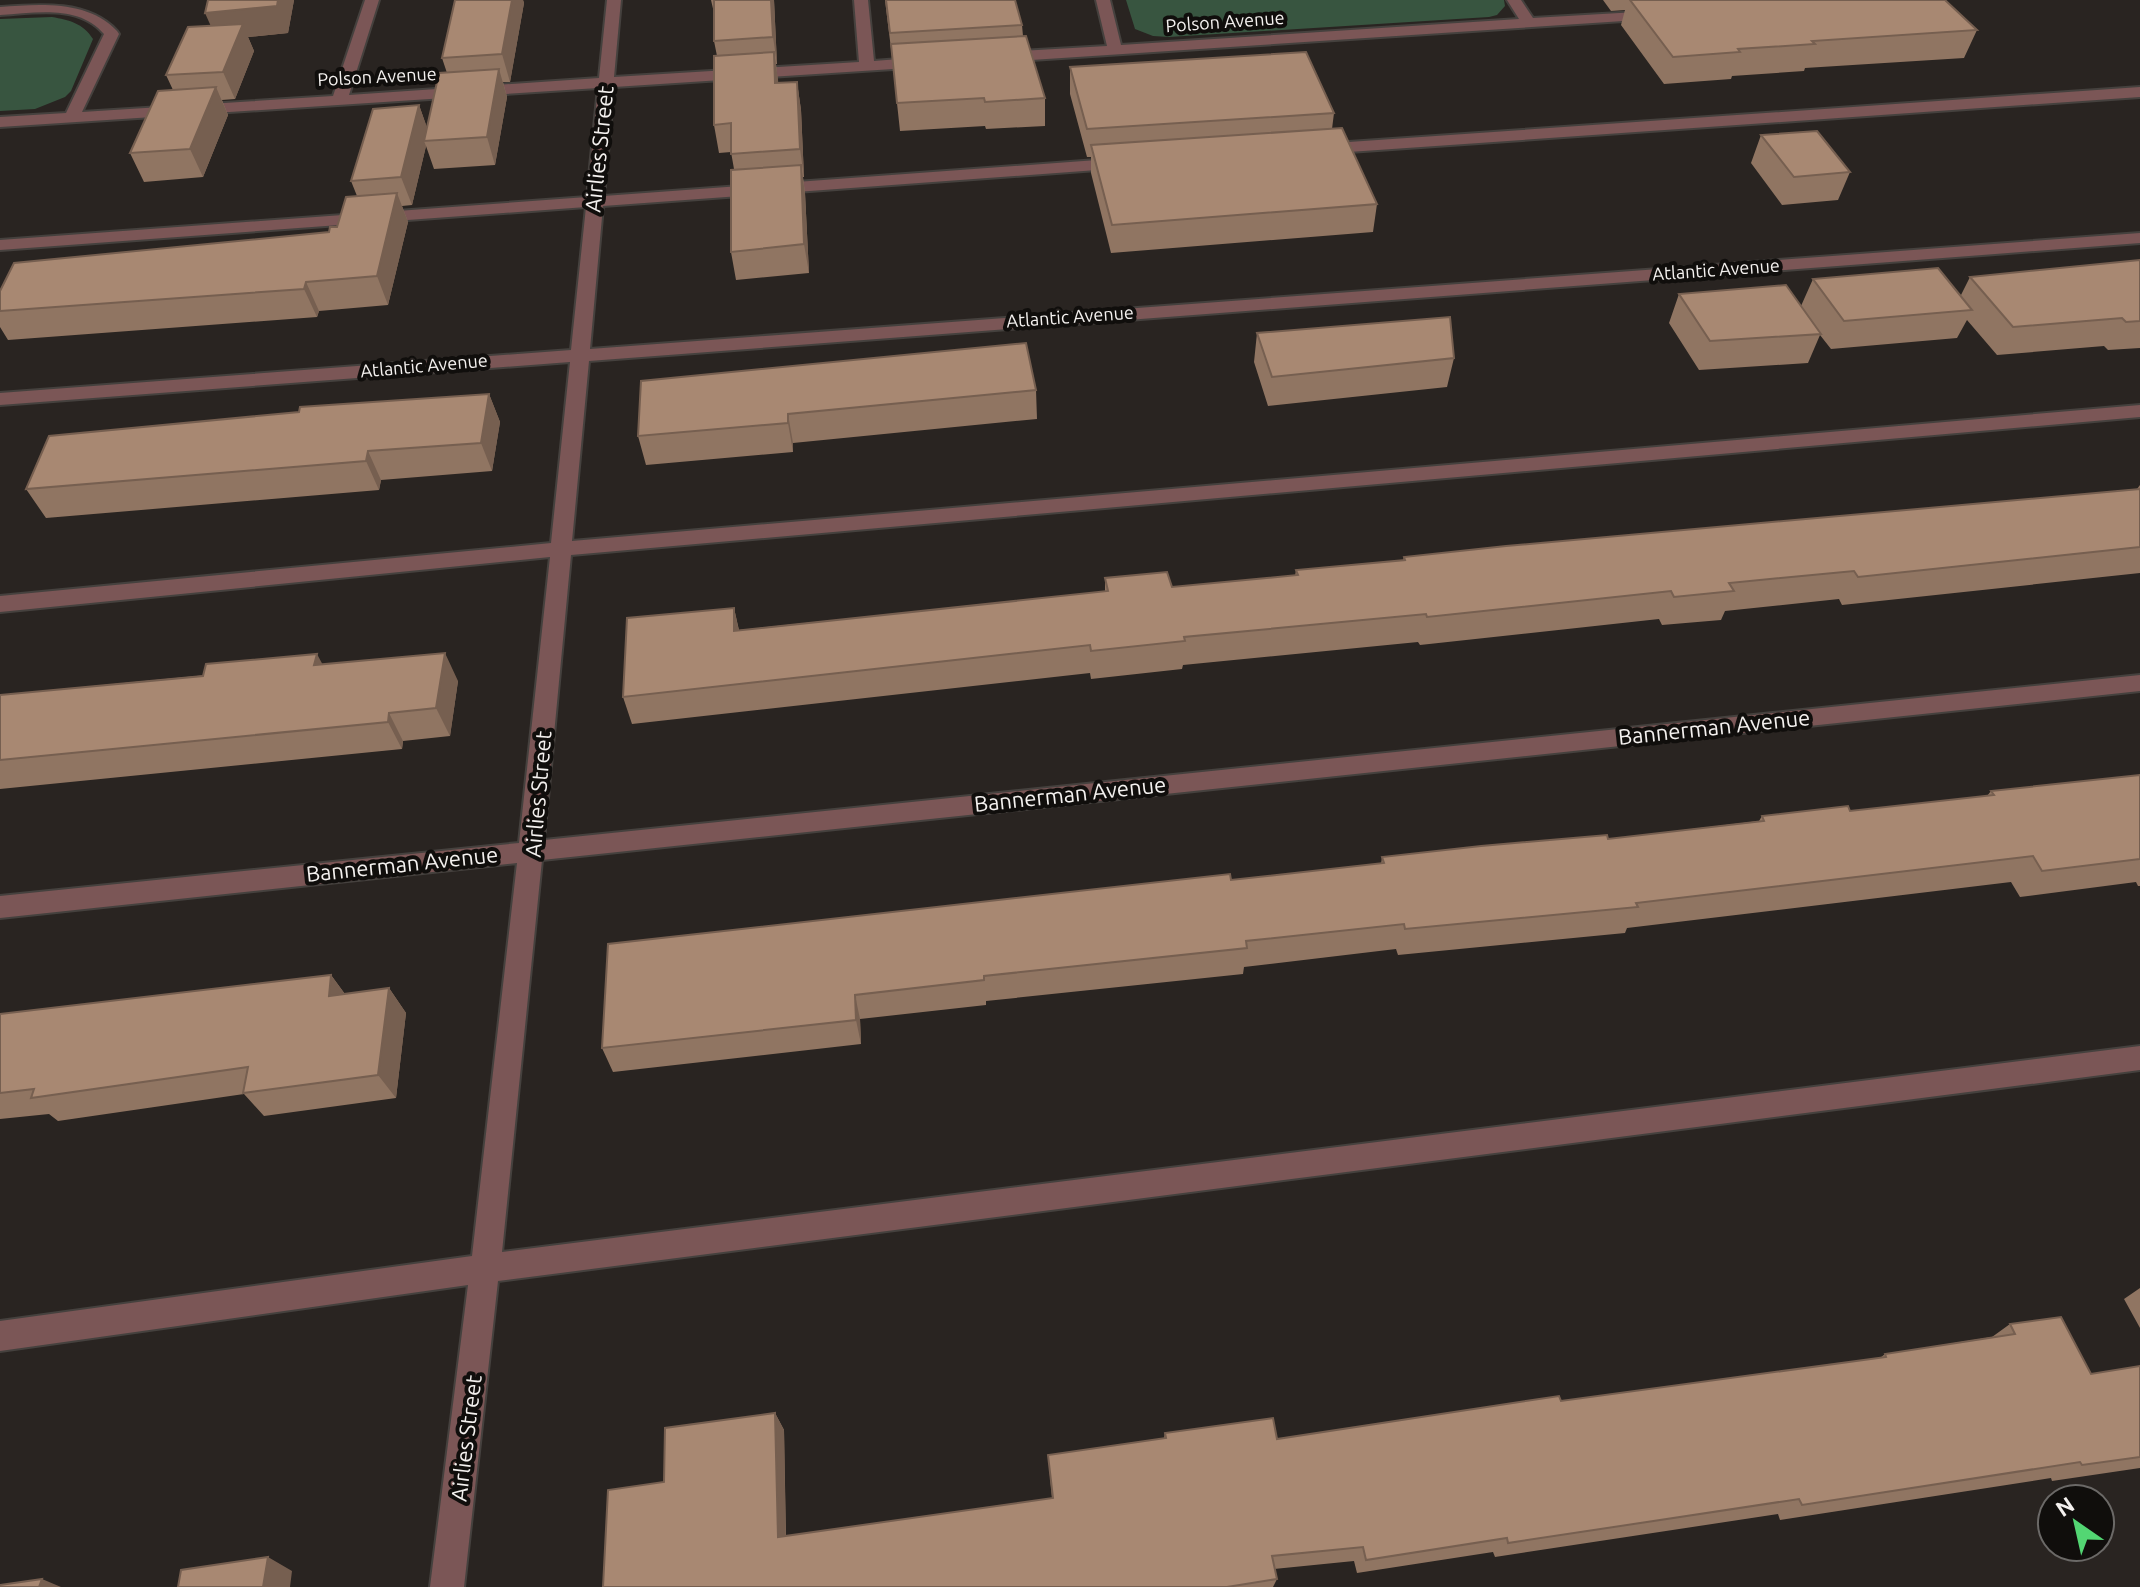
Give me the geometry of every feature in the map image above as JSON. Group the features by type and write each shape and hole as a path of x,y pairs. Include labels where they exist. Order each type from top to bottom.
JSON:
{"street":[{"path":"340,98 372,0"},
{"name":"Airlies Street","path":"447,1587 487,1268 533,850 614,0"},
{"path":"861,0 867,66"},
{"path":"1103,0 1115,49"},
{"path":"1514,0 1529,23"},
{"path":"0,11 47,8 84,11 106,22 112,34 72,117"},
{"name":"Polson Avenue","path":"988,58 1668,14"},
{"name":"Polson Avenue","path":"0,122 943,61"},
{"path":"1301,150 2140,92"},
{"path":"0,245 1142,161"},
{"name":"Atlantic Avenue","path":"0,399 579,353 2140,238"},
{"path":"0,604 561,549 2140,411"},
{"name":"Bannerman Avenue","path":"0,907 2140,683"},
{"path":"0,1336 487,1268 2140,1058"}],"green space":[{"path":"1126,0 1504,0 1505,6 1497,15 1489,17 1169,37 1153,36 1135,29"},
{"path":"52,17 80,26 93,39 71,91 65,97 35,109 0,111 0,19"}],"building":[{"path":"208,0 278,0 277,6 205,13"},
{"path":"455,0 512,0 502,54 442,58"},
{"path":"714,0 771,0 773,37 714,41"},
{"path":"886,0 1015,0 1022,25 890,33"},
{"path":"1630,0 1945,0 1977,30 1812,41 1815,44 1673,57"},
{"path":"243,24 223,72 166,75 188,27"},
{"path":"1026,36 1045,98 897,103 891,44"},
{"path":"774,52 775,83 797,82 800,149 731,154 731,123 714,125 714,56"},
{"path":"1306,52 1334,113 1087,129 1070,67"},
{"path":"499,69 487,137 424,141 439,73"},
{"path":"216,87 190,149 130,153 158,91"},
{"path":"419,105 401,177 351,181 373,109"},
{"path":"1342,128 1377,204 1112,225 1091,145"},
{"path":"1817,131 1850,172 1794,177 1761,135"},
{"path":"801,165 804,244 731,252 731,170"},
{"path":"397,193 377,276 306,282 304,289 0,311 0,291 14,263 329,232 330,227 337,227 346,197"},
{"path":"2140,260 2140,321 2126,322 2122,318 2013,327 1970,277"},
{"path":"1938,268 1972,310 1844,321 1813,279"},
{"path":"1786,285 1821,334 1710,341 1679,294"},
{"path":"1450,317 1454,358 1272,377 1257,333"},
{"path":"1026,343 1036,390 788,414 788,423 638,436 641,381"},
{"path":"489,394 481,443 368,451 366,461 26,489 49,436 299,412 300,407"},
{"path":"2140,489 2140,547 1858,577 1854,571 1729,583 1734,591 1674,597 1671,591 1427,617 1426,614 1184,637 1185,641 1091,651 1090,645 623,697 627,618 734,608 734,631 1108,591 1105,578 1167,572 1172,587 1298,575 1296,570 1405,560 1404,557 1506,546"},
{"path":"445,653 436,708 389,713 388,722 0,760 0,695 203,676 206,664 317,654 314,665"},
{"path":"2140,775 2140,859 2042,871 2033,856 1636,903 1638,907 1405,929 1404,924 1246,941 1247,948 984,976 984,980 855,995 856,1020 602,1048 608,944 1230,874 1231,880 1384,863 1382,857 1481,846 1607,835 1608,839 1764,821 1762,816 1848,806 1850,811 1994,795 1991,791"},
{"path":"331,975 329,996 389,988 378,1075 243,1093 248,1067 31,1098 34,1089 0,1093 0,1014"},
{"path":"2061,1317 2091,1374 2140,1366 2140,1457 2082,1465 2080,1462 1802,1505 1799,1499 1508,1543 1507,1538 1366,1560 1363,1547 1272,1556 1277,1579 1227,1587 603,1587 608,1490 664,1482 665,1428 775,1413 778,1537 1053,1498 1048,1455 1166,1438 1165,1433 1273,1418 1277,1439 1559,1396 1561,1401 1886,1357 1885,1354 2015,1334 2010,1324"},
{"path":"268,1557 263,1587 178,1587 181,1570"},
{"path":"42,1579 39,1587 0,1587 0,1585"}]}
